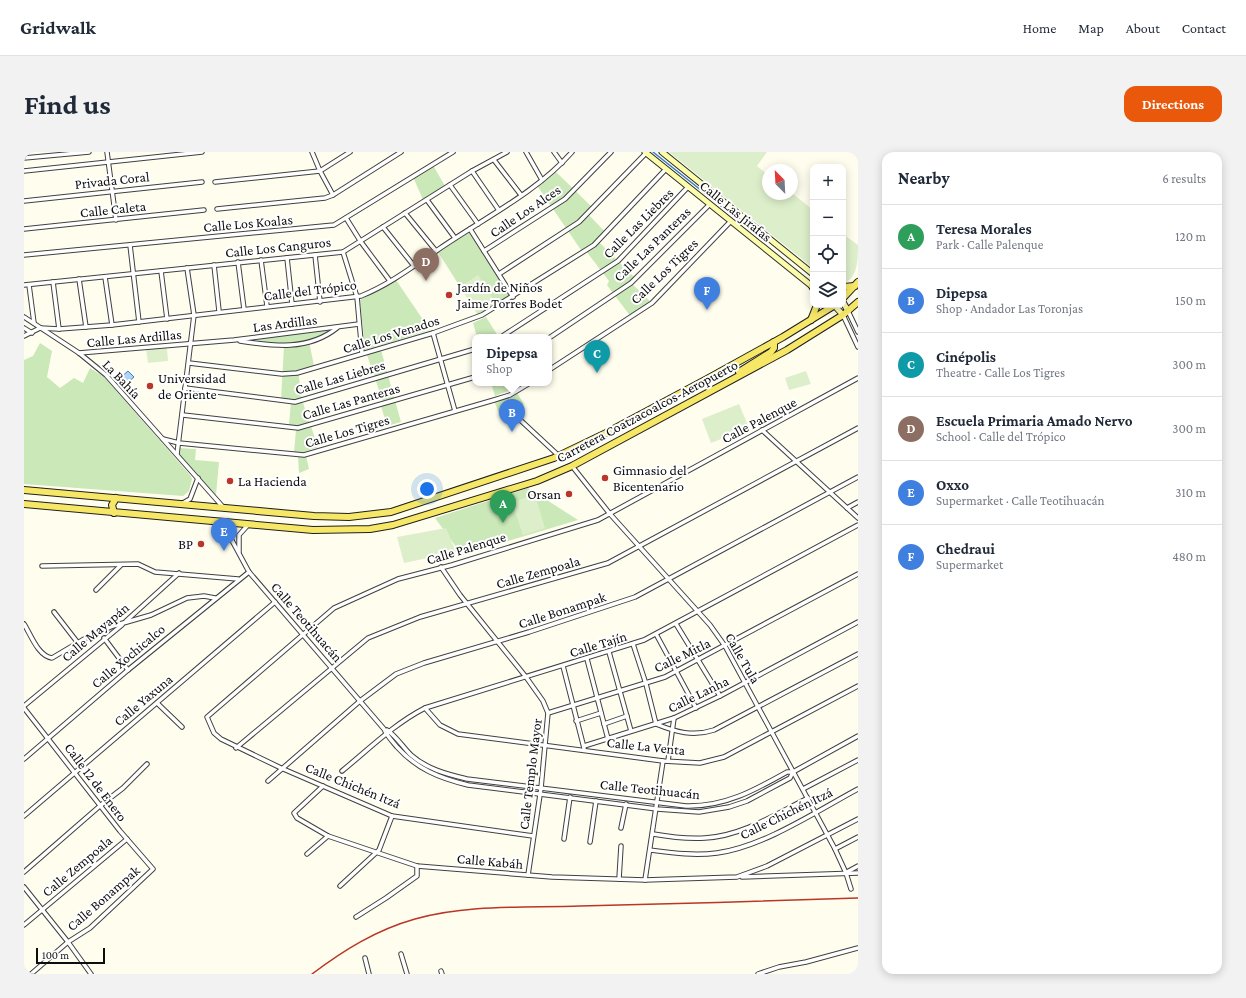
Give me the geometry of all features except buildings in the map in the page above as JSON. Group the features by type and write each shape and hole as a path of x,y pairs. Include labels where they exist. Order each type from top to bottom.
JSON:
{"main road":[{"name":"Calle Las Jirafas","path":"662,152 811,272"},
{"name":"Calle Las Jirafas","path":"645,153 810,285"},
{"path":"748,236 755,227"},
{"path":"846,286 856,284"},
{"path":"846,295 856,284"},
{"name":"Carretera Coatzacoalcos-Aeropuerto","path":"24,504 313,530 352,530 393,525 537,480 572,466 787,350 843,315 858,302"},
{"path":"846,307 848,311"},
{"path":"811,320 816,308"},
{"name":"Carretera Coatzacoalcos-Aeropuerto","path":"24,490 314,516 349,517 391,512 450,494 559,456 774,342 830,308"},
{"path":"837,308 843,315"},
{"path":"727,382 739,372 771,352 774,348 774,342"},
{"path":"633,418 637,424 636,432"},
{"path":"450,494 454,507"},
{"path":"114,513 112,505 116,498"},
{"path":"313,530 314,516"}],"street":[{"path":"24,158 90,152"},
{"path":"107,152 116,220"},
{"path":"24,171 202,152"},
{"path":"312,152 333,195"},
{"path":"215,182 320,171 350,152"},
{"path":"218,209 325,198 333,195 401,152"},
{"name":"Calle Los Koalas","path":"24,255 334,225 453,152"},
{"name":"Calle Los Canguros","path":"24,286 343,252 472,171 508,152"},
{"path":"526,152 542,180"},
{"path":"554,152 562,163"},
{"name":"Calle del Trópico","path":"40,328 59,329 139,322 219,311 320,302 357,297 390,281 521,195 542,180 562,163 572,152"},
{"name":"Calle Los Alces","path":"484,252 565,199 611,152"},
{"path":"498,274 579,222 645,153"},
{"path":"494,160 521,195"},
{"name":"Calle Los Venados","path":"189,364 288,374 302,372 472,320 513,297 599,242 666,170"},
{"path":"472,171 498,209"},
{"name":"Privada Coral","path":"24,201 202,182"},
{"path":"450,186 478,224"},
{"name":"Calle Las Liebres","path":"506,334 618,261 687,188"},
{"path":"427,200 455,238"},
{"name":"Calle Las Panteras","path":"552,336 636,279 709,205"},
{"name":"Calle Caleta","path":"24,229 204,210"},
{"path":"405,213 436,251"},
{"path":"346,218 361,242 390,281"},
{"name":"Calle Los Tigres","path":"552,368 652,303 730,222"},
{"path":"383,227 414,266"},
{"path":"470,229 513,297"},
{"path":"130,245 139,322"},
{"path":"343,252 357,297 362,353"},
{"path":"315,255 320,302"},
{"path":"287,258 292,304"},
{"path":"261,260 266,306"},
{"path":"238,262 244,309"},
{"path":"214,265 219,311"},
{"path":"176,454 183,415 194,315 187,268"},
{"path":"161,271 167,319"},
{"path":"106,277 112,324"},
{"path":"79,279 86,327"},
{"path":"53,282 59,329"},
{"path":"29,285 34,324"},
{"path":"848,311 858,332"},
{"path":"843,315 858,347"},
{"name":"La Bahía","path":"24,317 78,353 106,375 223,507"},
{"name":"Las Ardillas","path":"191,343 234,340 359,324"},
{"name":"Las Ardillas","path":"234,340 272,346 297,345 324,337 338,327"},
{"path":"24,328 32,333"},
{"path":"24,336 40,328"},
{"path":"433,333 448,384 454,411"},
{"name":"Calle Las Ardillas","path":"78,353 191,343"},
{"name":"Calle Las Liebres","path":"185,388 292,402 472,350"},
{"name":"Calle Las Panteras","path":"183,415 298,428 472,378"},
{"name":"Calle Palenque","path":"207,717 334,608 398,579 582,525 610,514 858,378"},
{"name":"Calle Los Tigres","path":"162,439 179,443 302,455 510,395 525,386"},
{"path":"516,416 559,456"},
{"name":"Calle Zempoala","path":"236,748 368,638 405,622 608,563 640,548 858,428"},
{"path":"762,430 858,518"},
{"name":"Calle Tula","path":"572,466 610,514 699,611 725,646 835,849 846,873 850,889"},
{"path":"181,505 190,500 198,478"},
{"name":"Calle Bonampak","path":"268,781 281,768 360,701 396,674 411,668 619,604 670,580 858,478"},
{"path":"848,508 858,502"},
{"name":"Calle Teotihuacán","path":"222,522 249,572 384,729 411,755 423,764 439,772 467,779 699,806 727,801 744,795 787,772 793,772 790,778 766,791 729,807 699,812 657,809 468,784 439,777 415,765 388,733"},
{"path":"240,557 238,548 239,535 248,525"},
{"name":"Calle Tajín","path":"342,771 411,715 425,708 633,644 676,624 858,525"},
{"path":"42,566 138,564 155,572 238,579"},
{"path":"96,590 121,565"},
{"name":"Calle Templo Mayor","path":"441,567 467,605 499,641 526,677 543,701 548,713 541,788 528,875"},
{"name":"Calle Xochicalco","path":"24,760 128,670 238,579 249,572"},
{"name":"Calle Mayapán","path":"24,707 104,638 125,622 178,573"},
{"name":"Calle Mitla","path":"548,713 646,684 676,672 858,574"},
{"path":"24,624 46,657 52,658 78,643 125,622 151,615 187,598 204,596 215,598"},
{"name":"Calle Yaxuna","path":"24,816 275,602"},
{"path":"54,612 78,643"},
{"name":"Calle Lanha","path":"584,748 674,718 696,708 858,622"},
{"path":"676,624 720,696"},
{"path":"656,634 696,708"},
{"path":"104,638 128,670"},
{"path":"633,644 646,684 656,724 673,731 690,734 708,732 758,708 858,654"},
{"path":"610,652 632,731"},
{"path":"587,659 608,739"},
{"path":"563,666 572,707 584,748"},
{"name":"Calle La Venta","path":"425,708 440,725 458,734 546,746 584,748 663,761 700,763 724,757 858,686"},
{"path":"157,703 182,727"},
{"name":"Calle 12 de Enero","path":"24,707 126,839 153,869"},
{"path":"576,721 601,713"},
{"path":"604,724 627,716"},
{"name":"Calle Chichén Itzá","path":"207,717 214,733 236,748 392,816 533,836"},
{"path":"668,761 674,718"},
{"path":"793,772 858,736"},
{"path":"803,789 858,760"},
{"path":"645,880 657,809 663,761"},
{"path":"24,872 101,805 123,788 146,764"},
{"name":"Calle Kabáh","path":"323,786 294,813 297,818 328,836 417,866 571,878 645,880 858,873"},
{"name":"Calle Chichén Itzá","path":"650,850 701,854 736,849 774,833 858,789"},
{"path":"564,839 570,797"},
{"path":"653,834 688,838 719,836 759,822 808,798"},
{"path":"590,842 596,801"},
{"path":"727,801 729,807"},
{"path":"621,828 626,804"},
{"path":"340,886 368,859 377,853 392,816"},
{"path":"827,835 858,819"},
{"name":"Calle Kabáh","path":"737,877 767,866 827,835"},
{"path":"307,854 328,836"},
{"path":"835,849 858,837"},
{"name":"Calle Zempoala","path":"24,925 126,839"},
{"path":"619,879 621,846"},
{"path":"356,917 417,876 417,866"},
{"path":"846,873 858,866"},
{"name":"Calle Bonampak","path":"31,974 68,942 90,928 153,869"},
{"path":"24,887 68,942 91,974"},
{"path":"758,974 779,967 806,962 858,948"},
{"path":"401,954 407,974"},
{"path":"365,958 369,974"}],"green space":[{"path":"669,152 767,152 757,166 762,170 762,200 798,200 798,198 810,208 810,266"},
{"path":"433,165 446,188 424,202 413,177"},
{"path":"554,170 593,208 588,214 607,234 599,242 636,279 631,283 652,303 631,317 607,285 609,281 586,251 583,253 536,184"},
{"path":"469,232 509,295 478,315 438,252"},
{"path":"846,236 858,245 856,268 852,277 846,282"},
{"path":"478,275 495,302 477,313 460,287"},
{"path":"396,280 430,330 365,350 360,300"},
{"path":"486,317 497,334 476,334 473,323"},
{"path":"333,329 329,333 309,341 314,366 298,370 302,400 318,447 304,452 294,452 296,430 289,425 291,402 281,400 284,346 250,339"},
{"path":"40,343 52,351 47,377 60,388 74,378 83,383 90,368 104,377 190,475 192,479 189,491 183,496 24,484 24,360 33,356"},
{"path":"167,348 168,361 148,363 146,349"},
{"path":"381,350 401,422 387,426 380,403 383,402 367,355"},
{"path":"806,371 811,384 789,390 785,378"},
{"path":"492,386 515,386 516,388 495,396"},
{"path":"517,393 524,404 513,410 499,413 494,401"},
{"path":"739,404 749,428 711,443 702,419"},
{"path":"179,448 196,449 195,460 219,462 216,495 178,455"},
{"path":"306,456 309,469 299,473 298,457"},
{"path":"528,488 578,520 462,555 435,518"},
{"path":"535,495 545,528 523,535 512,502"},
{"path":"446,528 456,552 404,563 397,537"}],"water":[{"path":"128,371 134,377 126,384 120,378"}],"waterway":[{"path":"653,152 746,226"}],"railway":[{"path":"312,974 348,949 387,929 415,919 456,911 497,908 858,898"}],"place":[{"name":"Escuela Primaria Amado Nervo","path":"426,281"},
{"name":"Jardín de Niños Jaime Torres Bodet","path":"449,295"},
{"name":"Chedraui","path":"707,310"},
{"name":"Cinépolis","path":"597,373"},
{"name":"Universidad de Oriente","path":"150,386"},
{"name":"Dipepsa","path":"512,432"},
{"name":"Gimnasio del Bicentenario","path":"605,478"},
{"name":"La Hacienda","path":"230,481"},
{"name":"Orsan","path":"569,494"},
{"name":"Teresa Morales","path":"503,523"},
{"name":"BP","path":"201,544"},
{"name":"Oxxo","path":"224,551"}]}
